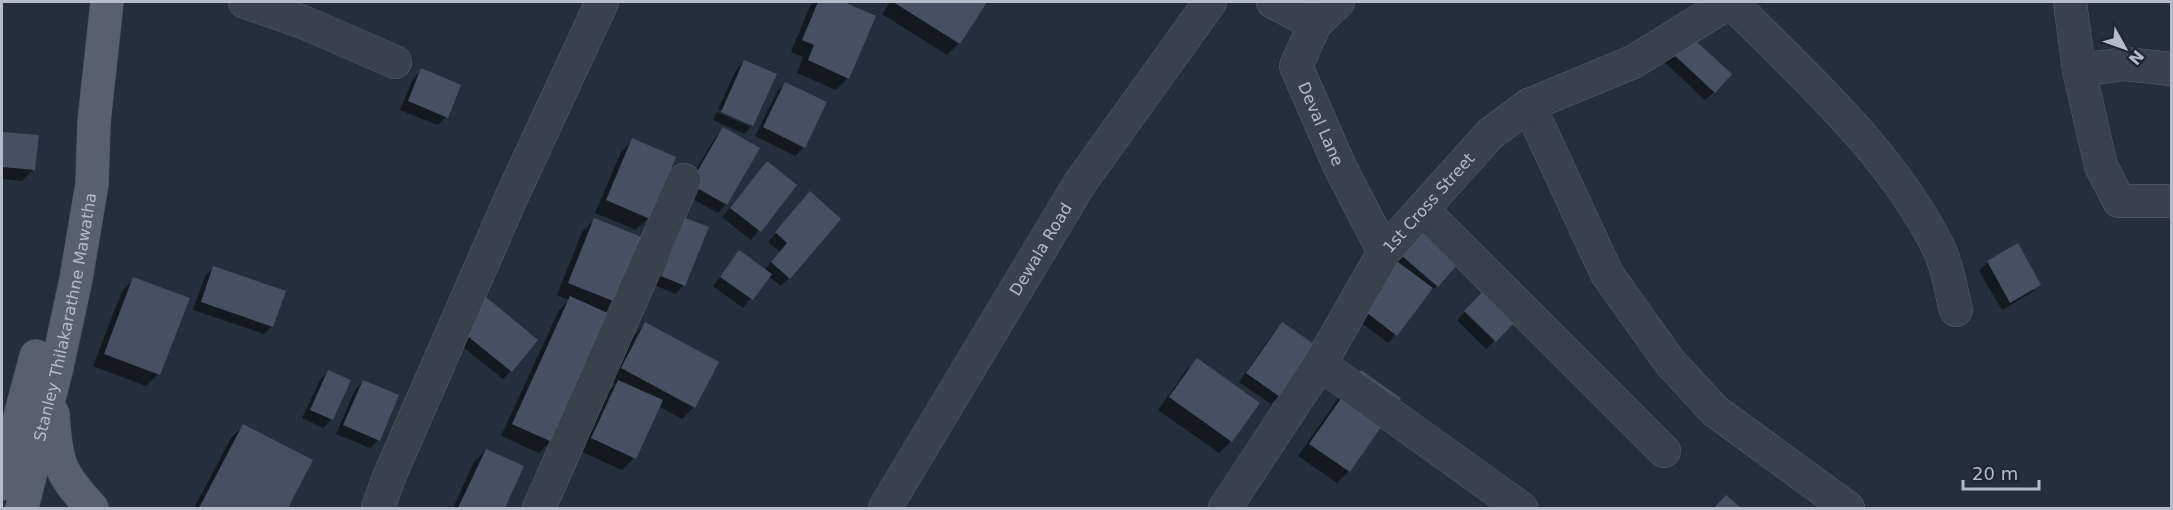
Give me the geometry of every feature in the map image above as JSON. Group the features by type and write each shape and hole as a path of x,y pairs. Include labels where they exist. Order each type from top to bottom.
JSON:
{"main road":[{"name":"Stanley Thilakarathne Mawatha","path":"15,502 52,388 76,279 92,184 94,122 107,2"},
{"name":"Stanley Thilakarathne Mawatha","path":"15,502 32,376 72,177 94,122"},
{"path":"52,388 55,448 63,471 76,491 92,508"}],"street":[{"path":"245,2 303,22 395,62"},
{"path":"378,508 389,477 511,198 602,2"},
{"name":"Dewala Road","path":"885,508 1080,183 1210,2"},
{"path":"1273,2 1315,24"},
{"name":"Deval Lane","path":"1338,2 1315,24 1296,66 1340,167 1384,252"},
{"path":"1730,2 1873,147 1919,214 1940,251 1956,310"},
{"name":"1st Cross Street","path":"1225,508 1320,364 1384,252 1490,134 1529,105 1633,62 1730,2"},
{"path":"2070,2 2079,70 2101,166 2119,201 2172,201"},
{"path":"2079,70 2125,64 2172,69"},
{"path":"1529,105 1607,274 1669,361 1715,411 1848,508"},
{"path":"539,508 684,180"},
{"path":"1423,210 1664,451"},
{"path":"1320,364 1521,508"}],"building":[{"path":"818,2 844,2 876,16 849,79 808,60 814,45 802,40"},
{"path":"893,2 987,2 960,44"},
{"path":"1689,35 1732,74 1715,93 1672,53"},
{"path":"744,60 777,74 753,126 721,112"},
{"path":"421,68 461,85 448,118 408,101"},
{"path":"785,82 827,102 805,148 763,127"},
{"path":"723,127 760,148 727,205 690,184"},
{"path":"2,132 39,135 35,170 2,167"},
{"path":"632,138 676,157 650,219 606,200"},
{"path":"767,161 797,185 761,232 730,208"},
{"path":"810,191 841,219 790,279 771,262 787,243 775,232"},
{"path":"594,218 644,238 618,303 568,283"},
{"path":"685,218 709,227 685,286 661,276"},
{"path":"1420,219 1464,257 1438,287 1394,249"},
{"path":"2018,243 2041,285 2010,303 1987,261"},
{"path":"739,250 772,274 753,300 720,277"},
{"path":"1398,262 1433,288 1397,336 1362,309"},
{"path":"213,266 286,291 273,327 201,302"},
{"path":"1498,276 1530,306 1496,342 1464,311"},
{"path":"133,277 190,298 160,375 104,354"},
{"path":"570,296 610,314 552,442 512,424"},
{"path":"486,297 538,340 512,372 460,330"},
{"path":"645,322 719,362 695,408 621,368"},
{"path":"1282,322 1317,346 1280,397 1246,373"},
{"path":"1197,358 1260,403 1232,442 1169,397"},
{"path":"328,370 351,380 333,420 310,410"},
{"path":"1361,370 1401,398 1350,472 1309,444"},
{"path":"363,380 399,395 380,441 343,425"},
{"path":"618,380 663,400 636,459 591,438"},
{"path":"243,424 313,460 288,508 199,508"},
{"path":"486,449 524,466 505,508 458,508"},
{"path":"1726,495 1741,508 1714,508"}]}
